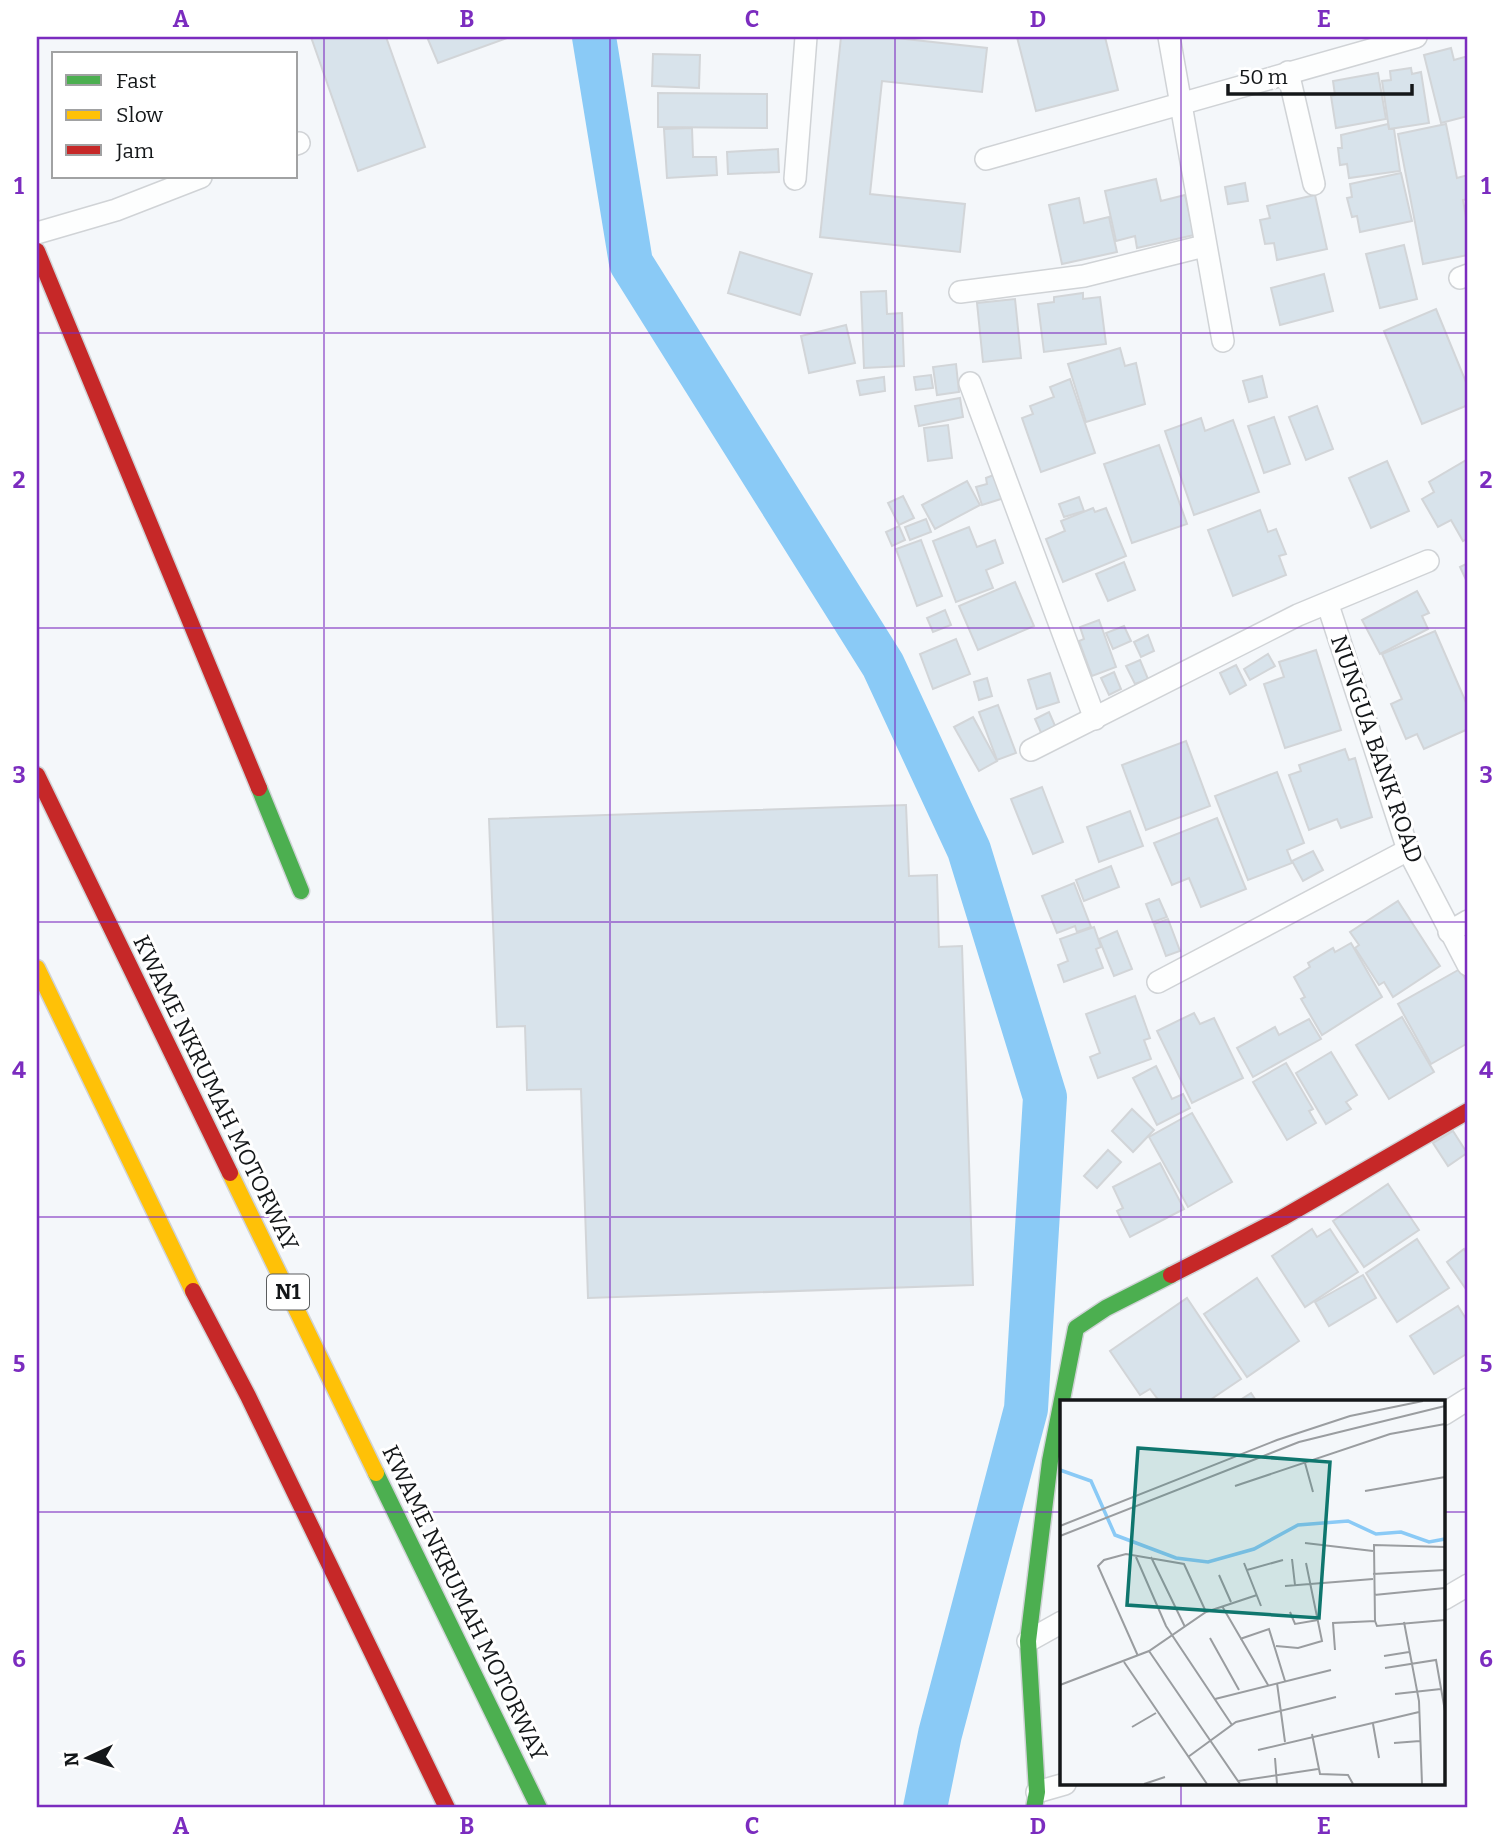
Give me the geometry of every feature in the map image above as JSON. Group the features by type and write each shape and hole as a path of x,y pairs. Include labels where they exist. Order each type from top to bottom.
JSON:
{"main road":[{"path":"37,251 301,891"},
{"name":"KWAME NKRUMAH MOTORWAY","path":"37,775 539,1808"},
{"path":"37,968 165,1239 248,1396 447,1808"},
{"path":"1062,1400 1076,1328 1106,1308 1282,1218 1468,1111"},
{"path":"1036,1800 1028,1641 1050,1461 1060,1410"}],"street":[{"path":"795,179 806,37"},
{"path":"1169,37 1223,341"},
{"path":"986,159 1416,37"},
{"path":"1288,72 1314,184"},
{"path":"37,233 116,210 198,178"},
{"path":"960,292 1084,276 1204,246"},
{"path":"970,383 1095,719"},
{"path":"1031,750 1298,615 1328,605 1428,561"},
{"name":"NUNGUA BANK ROAD","path":"1328,605 1408,850 1468,965"},
{"path":"1158,982 1408,850"},
{"path":"1450,932 1468,921"},
{"path":"1446,1413 1468,1399"},
{"path":"1446,1599 1468,1585"},
{"path":"1028,1641 1060,1623"},
{"path":"1036,1800 1061,1786"}],"building":[{"path":"311,37 386,37 425,147 358,171"},
{"path":"427,37 510,37 438,63"},
{"path":"841,37 887,37 987,48 982,92 882,81 870,194 965,204 960,252 820,237"},
{"path":"1017,37 1105,37 1118,90 1036,111"},
{"path":"1451,48 1454,60 1468,56 1468,116 1441,123 1424,55"},
{"path":"653,54 700,55 699,88 652,86"},
{"path":"1411,68 1412,74 1421,72 1429,123 1389,129 1382,81 1391,80 1390,71"},
{"path":"1378,73 1386,119 1336,128 1331,96 1335,95 1333,81"},
{"path":"658,93 767,94 767,128 658,127"},
{"path":"1388,124 1389,129 1394,129 1400,171 1349,178 1347,164 1340,165 1338,148 1342,148 1341,135"},
{"path":"1446,124 1457,178 1468,175 1468,199 1463,200 1468,229 1468,255 1423,264 1398,134"},
{"path":"692,128 693,157 716,157 717,175 667,178 664,129"},
{"path":"778,149 779,172 728,174 727,152"},
{"path":"1401,173 1412,221 1360,232 1357,216 1352,217 1347,198 1352,197 1350,184"},
{"path":"1156,179 1161,201 1185,195 1194,235 1137,248 1135,236 1116,241 1105,191"},
{"path":"1245,183 1248,201 1228,204 1225,187"},
{"path":"1315,195 1327,249 1277,260 1274,243 1265,244 1260,220 1270,218 1267,206"},
{"path":"1079,198 1084,223 1109,217 1117,252 1062,264 1049,205"},
{"path":"1404,245 1417,299 1380,308 1366,254"},
{"path":"740,252 812,274 800,315 728,293"},
{"path":"1324,274 1333,311 1280,325 1271,288"},
{"path":"886,291 887,314 902,313 904,366 864,368 861,292"},
{"path":"1083,293 1083,299 1100,297 1106,344 1044,352 1038,304 1054,302 1054,297"},
{"path":"1015,299 1021,358 983,362 977,303"},
{"path":"1436,309 1468,387 1468,405 1422,424 1384,331"},
{"path":"846,325 855,363 809,373 801,336"},
{"path":"1120,348 1125,366 1136,363 1145,404 1086,422 1068,364"},
{"path":"956,364 959,392 937,395 933,367"},
{"path":"931,375 933,388 916,390 914,377"},
{"path":"1262,376 1267,397 1249,402 1243,381"},
{"path":"884,377 885,391 860,395 857,381"},
{"path":"1070,379 1095,453 1041,472 1022,418 1033,414 1030,406 1054,397 1050,387"},
{"path":"960,398 963,417 919,426 915,406"},
{"path":"1317,406 1333,449 1306,460 1289,417"},
{"path":"1274,417 1290,464 1264,473 1248,426"},
{"path":"1201,418 1205,431 1233,420 1259,492 1194,515 1165,431"},
{"path":"948,425 952,458 928,461 924,428"},
{"path":"1159,445 1187,524 1132,543 1104,464"},
{"path":"1468,459 1468,538 1463,541 1451,520 1438,527 1422,499 1434,492 1429,482"},
{"path":"1387,461 1409,511 1371,528 1349,478"},
{"path":"996,474 1004,498 982,505 976,487 987,484 986,478"},
{"path":"967,481 980,505 935,529 922,505"},
{"path":"903,496 914,518 899,525 888,503"},
{"path":"1079,497 1084,511 1064,517 1059,504"},
{"path":"1093,508 1095,512 1106,508 1126,556 1063,582 1046,539 1065,531 1061,521"},
{"path":"1260,510 1268,532 1276,529 1286,554 1279,556 1286,575 1233,596 1208,530"},
{"path":"926,519 931,532 910,540 905,527"},
{"path":"899,526 905,540 892,546 886,532"},
{"path":"969,527 977,547 995,540 1003,563 986,570 993,588 956,602 933,541"},
{"path":"921,540 942,596 917,606 896,549"},
{"path":"1124,562 1135,590 1108,601 1096,574"},
{"path":"1468,563 1468,584 1460,567"},
{"path":"1015,582 1034,626 978,650 959,606"},
{"path":"1417,591 1429,613 1422,616 1428,629 1380,654 1362,620"},
{"path":"945,610 951,625 933,632 927,618"},
{"path":"1099,620 1116,667 1092,676 1079,641 1084,639 1080,627"},
{"path":"1124,626 1131,641 1113,649 1106,633"},
{"path":"1435,631 1468,707 1468,729 1424,749 1417,734 1406,739 1391,704 1402,699 1382,654"},
{"path":"1148,635 1154,651 1141,657 1134,642"},
{"path":"956,639 970,674 933,689 920,654"},
{"path":"1316,650 1341,730 1285,748 1264,684 1284,677 1279,662"},
{"path":"1268,654 1275,666 1250,680 1244,669"},
{"path":"1140,660 1148,679 1135,684 1126,666"},
{"path":"1236,665 1246,685 1230,694 1220,673"},
{"path":"1114,672 1121,689 1109,695 1101,678"},
{"path":"1050,673 1059,702 1037,709 1028,680"},
{"path":"987,678 992,696 979,700 974,682"},
{"path":"998,705 1016,753 997,760 979,712"},
{"path":"1049,712 1056,728 1042,735 1035,719"},
{"path":"973,717 997,761 979,771 954,727"},
{"path":"1186,741 1210,806 1146,830 1122,765"},
{"path":"1345,749 1349,760 1355,758 1372,817 1341,828 1337,819 1309,830 1289,775 1301,771 1299,765"},
{"path":"1277,772 1304,843 1287,850 1292,863 1248,880 1215,796"},
{"path":"1042,787 1063,842 1033,854 1011,799"},
{"path":"906,805 909,876 937,875 939,947 962,946 973,1285 588,1298 581,1089 527,1090 525,1026 497,1027 489,819"},
{"path":"1130,811 1143,846 1099,862 1087,827"},
{"path":"1217,818 1246,889 1201,907 1189,878 1172,885 1154,843"},
{"path":"1313,851 1323,870 1303,881 1292,861"},
{"path":"1111,866 1119,887 1084,901 1076,880"},
{"path":"1074,883 1091,927 1077,932 1075,926 1057,933 1042,896"},
{"path":"1159,899 1167,917 1153,922 1146,904"},
{"path":"1398,901 1440,966 1393,997 1384,982 1379,985 1355,948 1359,945 1350,932"},
{"path":"1168,919 1180,951 1166,956 1154,924"},
{"path":"1094,927 1101,947 1096,949 1103,968 1064,982 1058,965 1068,961 1060,939"},
{"path":"1117,931 1132,969 1114,976 1099,939"},
{"path":"1351,943 1382,997 1322,1035 1301,999 1305,997 1294,977 1310,967 1308,963 1333,948 1335,952"},
{"path":"1460,969 1468,984 1468,1043 1431,1064 1398,1004"},
{"path":"1135,996 1150,1038 1144,1040 1151,1059 1098,1078 1090,1057 1100,1053 1086,1014"},
{"path":"1194,1013 1200,1024 1214,1018 1243,1078 1192,1103 1157,1031"},
{"path":"1402,1017 1434,1072 1389,1099 1356,1045"},
{"path":"1309,1019 1321,1039 1253,1077 1237,1048 1275,1027 1279,1035"},
{"path":"1331,1052 1357,1095 1346,1102 1351,1109 1326,1124 1296,1073"},
{"path":"1286,1063 1313,1109 1309,1111 1316,1123 1287,1140 1253,1082"},
{"path":"1156,1066 1172,1099 1183,1094 1190,1108 1157,1125 1133,1078"},
{"path":"1132,1109 1154,1130 1133,1152 1112,1131"},
{"path":"1192,1113 1232,1182 1188,1207 1149,1137"},
{"path":"1453,1131 1467,1153 1448,1166 1433,1143"},
{"path":"1108,1150 1121,1162 1097,1188 1084,1176"},
{"path":"1160,1163 1184,1209 1130,1237 1117,1211 1123,1208 1113,1187"},
{"path":"1388,1184 1419,1230 1364,1267 1333,1221"},
{"path":"1312,1229 1317,1237 1330,1229 1358,1272 1305,1307 1272,1256"},
{"path":"1417,1239 1449,1288 1397,1322 1366,1273"},
{"path":"1464,1249 1468,1255 1468,1292 1447,1262"},
{"path":"1363,1275 1376,1298 1329,1326 1315,1302"},
{"path":"1257,1278 1299,1341 1247,1377 1204,1314"},
{"path":"1187,1298 1241,1379 1210,1400 1158,1400 1150,1389 1140,1395 1110,1351"},
{"path":"1458,1306 1468,1322 1468,1353 1434,1374 1410,1336"},
{"path":"1251,1393 1256,1400 1240,1400"}],"waterway":[{"path":"594,37 631,263 883,665 969,850 1045,1097 1026,1409 940,1734 925,1808"}],"traffic: fast":[{"path":"259,788 301,891"},
{"path":"1062,1400 1076,1328 1106,1308 1171,1275"},
{"path":"1034,1808 1037,1792 1028,1641 1050,1461 1060,1410"},
{"path":"376,1473 539,1808"}],"traffic: slow":[{"path":"37,968 193,1291"},
{"path":"230,1173 376,1473"}],"traffic: jam":[{"path":"37,251 259,788"},
{"path":"37,775 230,1173"},
{"path":"1171,1275 1282,1218 1468,1111"},
{"path":"193,1291 248,1396 447,1808"}]}
